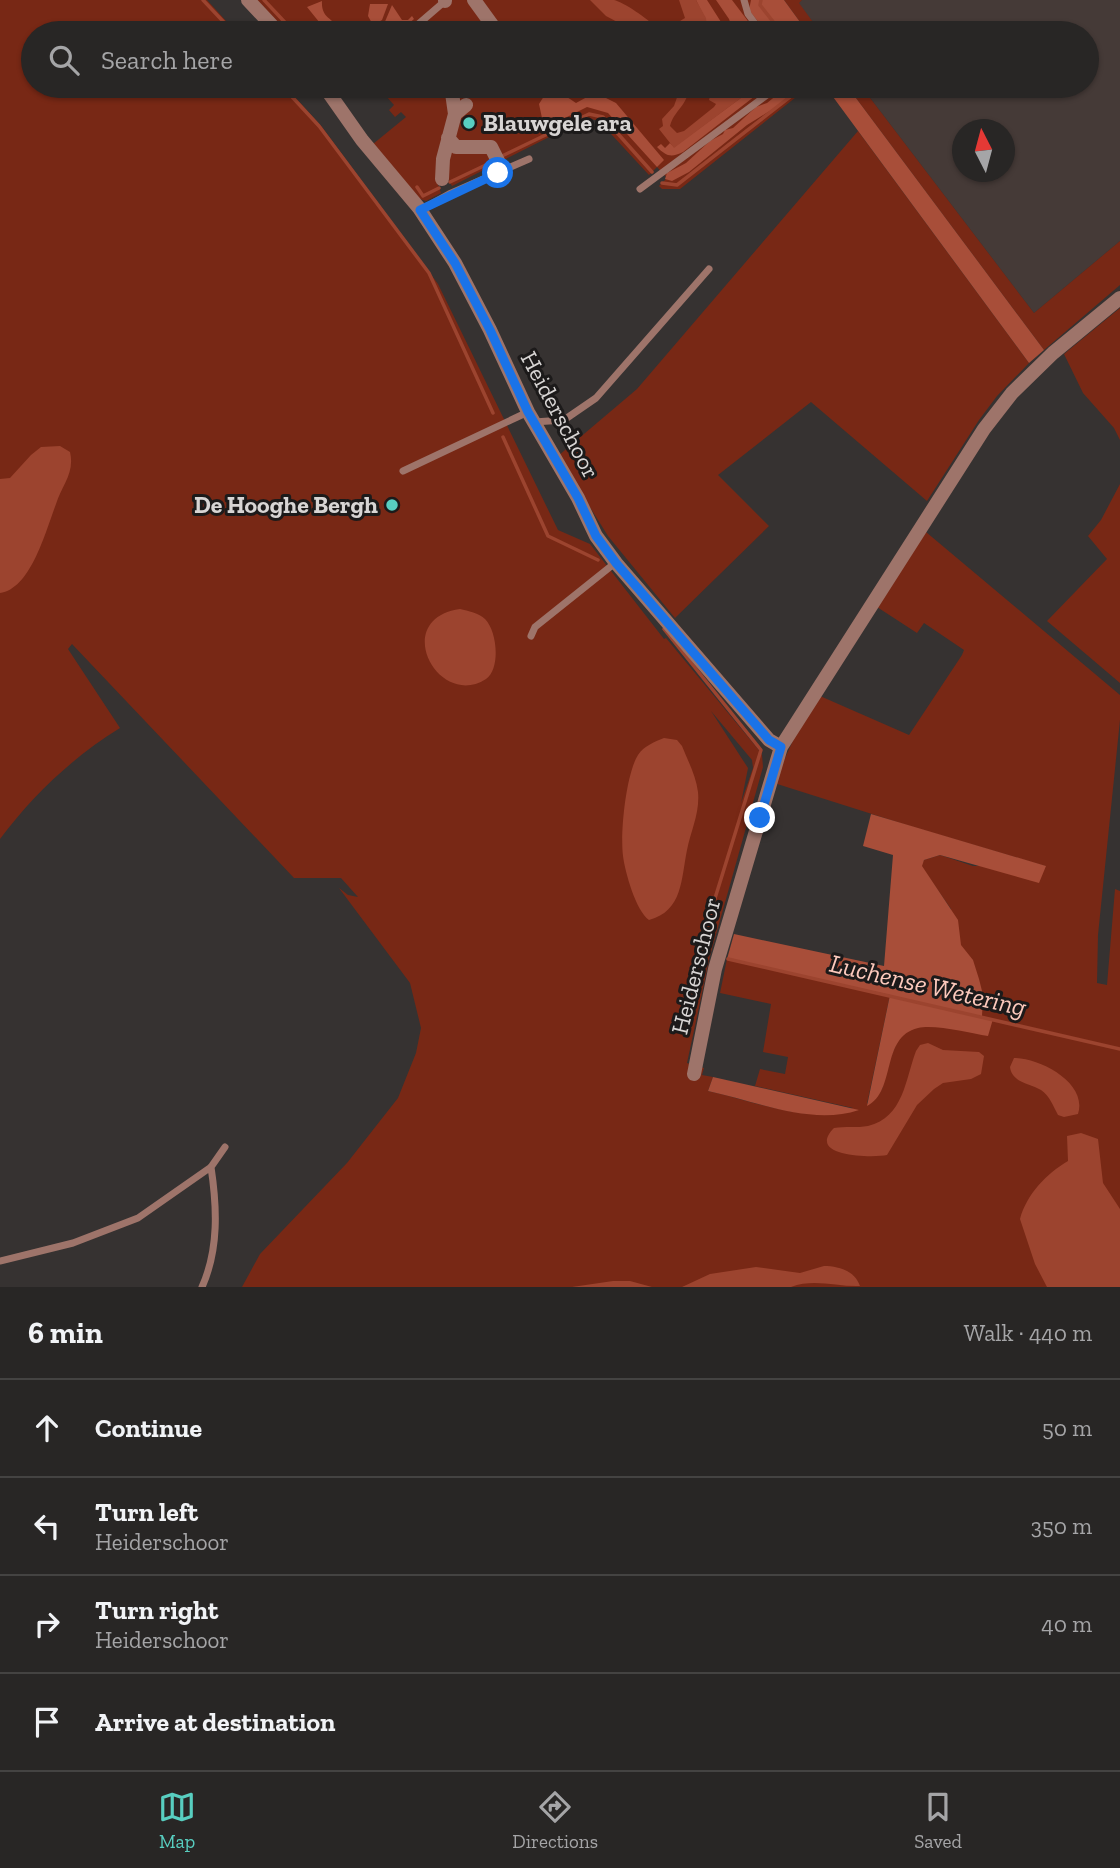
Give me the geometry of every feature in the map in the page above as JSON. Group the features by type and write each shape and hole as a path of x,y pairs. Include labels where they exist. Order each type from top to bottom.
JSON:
{"street":[{"path":"248,0 268,21"},
{"path":"464,0 489,12"},
{"path":"474,0 489,12 493,21"},
{"name":"Heiderschoor","path":"337,98 362,140 420,210 455,263 531,417 578,498 596,536 616,563 769,740 781,747"},
{"path":"442,180 448,138 460,109 454,98"},
{"path":"448,138 456,147 491,147 503,171"},
{"name":"Heiderschoor","path":"694,1074 715,968 781,747 991,420 1012,393 1045,361 1120,298"}],"lane":[{"path":"421,21 445,0"},
{"path":"744,0 753,21"},
{"path":"640,189 763,98"},
{"path":"420,210 449,194 529,159"},
{"path":"403,471 531,417 564,420 596,398 709,269"},
{"path":"531,635 535,627 616,563"},
{"path":"0,1261 73,1243 138,1218 211,1167 225,1147"},
{"path":"202,1287 209,1271 216,1233 216,1200 211,1167"}],"shaded area":[{"path":"0,0 207,0 226,21 21,21 21,98 296,98 322,127 438,284 558,530 590,544 664,639 666,638 762,755 763,767 710,956 687,1063 704,1068 702,1075 713,1077 708,1091 800,1113 837,1113 853,1108 755,1086 760,1069 785,1074 788,1057 763,1052 771,1004 720,993 727,959 890,995 867,1104 882,1089 890,1059 951,909 921,866 924,860 940,855 973,866 1045,866 774,783 794,738 820,696 909,735 962,655 964,650 924,623 917,633 877,607 926,532 1120,695 1120,720 1098,935 1097,983 1107,985 1115,889 1120,891 1120,1287 242,1287 260,1254 347,1163 398,1098 416,1053 421,1028 410,983 339,888 348,895 358,897 341,878 294,878 72,644 68,649 120,728 86,751 26,807 0,839","holes":["711,711 752,760 753,768 741,803 748,768"]},
{"path":"256,0 761,0 774,21 276,21"},
{"path":"590,0 618,1 648,21 615,21 606,16"},
{"path":"679,0 696,0 706,21 680,21 685,18"},
{"path":"696,0 707,0 720,21 706,21"},
{"path":"716,0 732,0 748,21 729,19"},
{"path":"751,0 784,0 799,21 758,21 749,10"},
{"path":"784,0 802,0 799,3 812,21 799,21"},
{"path":"802,0 1120,0 1120,241 1034,313 870,98 1099,98 1099,21 812,21 798,3"},
{"path":"322,1 323,11 332,21 318,21 307,7"},
{"path":"370,4 388,4 382,20 371,21 368,16"},
{"path":"392,5 402,20 408,20 412,16 414,19 412,21 385,21"},
{"path":"388,98 795,98 680,189 662,189 659,186 667,178 657,167 649,175 599,121 587,118 452,186 447,177 437,182 441,193 426,201 417,198 373,144 406,117 401,112 395,117 389,110 394,105"},
{"path":"543,98 568,98 576,103 585,98 606,98 616,103 664,160 657,167 608,113 587,107 539,131 537,121 542,118 539,104"},
{"path":"677,98 686,98 670,126 677,133 684,131 714,107 716,104 710,98 741,98 674,148 659,129 663,126 662,119 674,106"},
{"path":"741,98 753,98 683,152 669,155 657,147 661,144 665,148 670,143 674,147"},
{"path":"773,98 791,98 747,125 689,172 672,181 665,179 667,173 686,163 710,141 725,130 733,128 756,107"},
{"path":"834,98 856,98 1044,350 1029,363"},
{"path":"856,98 870,98 1034,313 1120,241 1120,285 1044,350"},
{"path":"858,131 1029,363 997,396 979,420 927,501 811,402 718,475 769,526 675,618 608,536 558,456 637,389"},
{"path":"1120,308 1120,440 1114,428 1083,393 1064,354"},
{"path":"60,446 70,452 71,466 42,543 29,570 20,581 11,589 0,593 0,479 10,478 41,447"},
{"path":"1120,484 1120,683 1047,621 1107,559 1088,536 1101,520"},
{"path":"460,609 485,619 495,640 496,649 491,674 486,679 468,685 452,683 438,673 429,659 425,644 428,629 439,616"},
{"path":"664,738 677,740 682,746 696,780 698,807 678,893 668,909 649,920 636,900 626,871 622,846 623,819 630,776 638,755 646,747"},
{"path":"871,814 1046,866 1039,883 940,855 924,860 922,866 958,920 961,945 973,960 983,995 982,1016 993,1019 988,1036 933,1027 918,1028 906,1033 893,1053 882,1089 876,1099 867,1106 890,995 727,959 734,934 884,966 893,855 863,846"},
{"path":"928,1043 943,1050 979,1052 984,1056 981,1074 971,1079 943,1083 934,1089 917,1105 887,1155 844,1154 828,1145 827,1138 834,1128 868,1126 889,1115 901,1096 916,1051 920,1045"},
{"path":"1014,1058 1036,1062 1060,1074 1076,1092 1078,1114 1064,1117 1058,1115 1044,1092 1014,1076 1010,1067"},
{"path":"713,1077 859,1110 822,1115 783,1110 708,1091"},
{"path":"1081,1133 1098,1139 1103,1183 1120,1209 1120,1287 1047,1287 1035,1264 1020,1219 1027,1201 1038,1186 1068,1161 1067,1136"},
{"path":"824,1266 846,1270 860,1286 817,1283 791,1287 682,1287 710,1274 756,1267 800,1273"},
{"path":"630,1281 652,1287 572,1287"}],"waterway":[{"name":"Luchense Wetering","path":"203,0 223,21"},
{"path":"264,0 284,21"},
{"path":"761,0 760,5 773,21"},
{"name":"Luchense Wetering","path":"293,98 319,126 429,273 493,413"},
{"path":"662,183 677,185 789,98"},
{"path":"502,156 589,114 603,117 652,172"},
{"path":"450,182 492,162"},
{"path":"417,187 423,196 439,188"},
{"name":"Luchense Wetering","path":"503,437 548,536 598,560"},
{"name":"Luchense Wetering","path":"664,629 761,750 698,953 708,955"},
{"name":"Luchense Wetering","path":"728,959 1120,1049"}],"place":[{"name":"Blauwgele ara","path":"469,123"},
{"name":"De Hooghe Bergh","path":"392,505"}],"route":[{"path":"498,173 420,210 455,263 528,412 578,498 596,536 616,563 769,740 781,747 760,818"}]}
